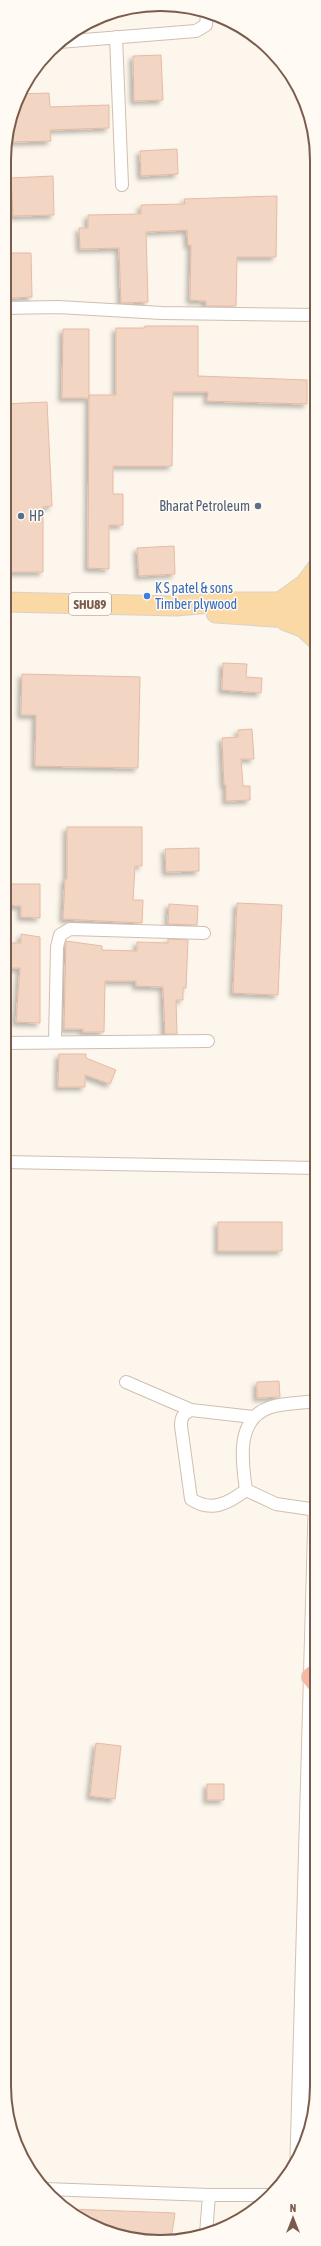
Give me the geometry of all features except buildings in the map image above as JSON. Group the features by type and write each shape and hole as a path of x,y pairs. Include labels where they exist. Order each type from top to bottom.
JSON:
{"main road":[{"path":"310,577 282,611 310,634"},
{"name":"SHU89","path":"11,602 176,606 222,602 282,611 310,618"},
{"name":"SHU89","path":"282,611 310,604"}],"street":[{"path":"70,41 196,31 206,25 207,18"},
{"path":"116,37 122,185"},
{"path":"11,308 58,307 162,313 310,316"},
{"path":"55,1041 57,947 60,936 70,929 204,933"},
{"path":"11,1043 55,1041 208,1041"},
{"path":"11,1162 310,1168"},
{"path":"126,1382 191,1410 253,1417"},
{"path":"246,1490 242,1466 242,1446 246,1430 253,1417 270,1407 310,1401"},
{"path":"191,1410 184,1413 180,1419 191,1499 200,1505 212,1506 231,1502 246,1490"},
{"path":"246,1490 276,1504 310,1509"},
{"path":"300,2141 310,1829"},
{"path":"53,2189 209,2195 262,2195"},
{"path":"206,2228 209,2195"}],"place":[{"name":"Bharat Petroleum","path":"258,506"},
{"name":"HP","path":"21,516"},
{"name":"K S patel & sons Timber plywood","path":"147,596"}]}
